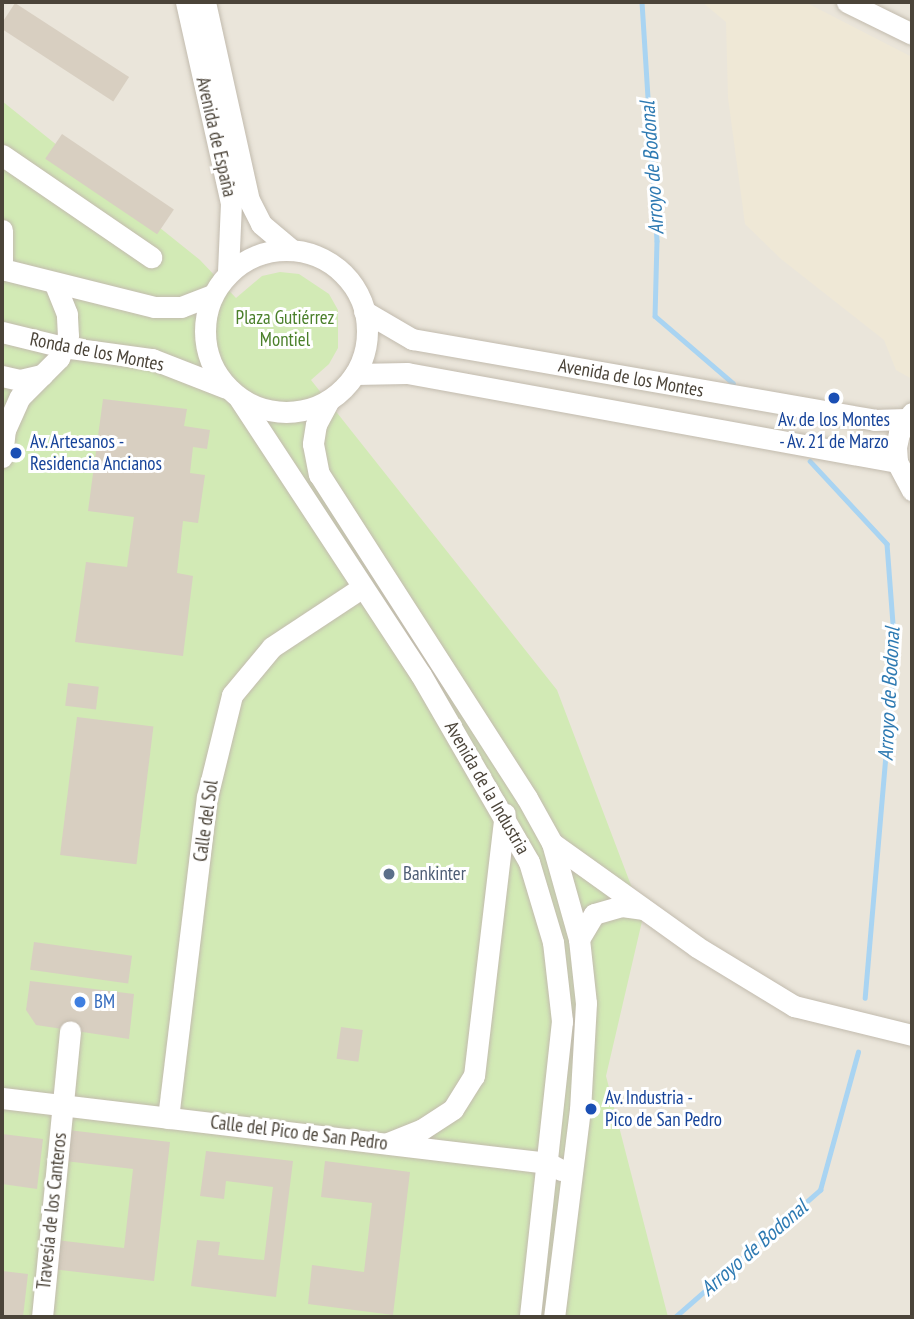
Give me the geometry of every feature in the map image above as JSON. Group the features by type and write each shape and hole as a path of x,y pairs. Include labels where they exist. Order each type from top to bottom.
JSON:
{"street":[{"name":"Avenida de España","path":"186,2 231,204 229,273"},
{"name":"Avenida de España","path":"205,2 249,200 261,224 292,250"},
{"path":"847,2 912,34"},
{"path":"2,155 151,257"},
{"path":"2,230 2,270 153,307 181,307 213,295"},
{"path":"292,250 317,256 338,269 355,288 365,311 365,344 355,374 329,400 284,412 235,394 217,375 205,336 213,295 229,273 247,259 292,250"},
{"path":"2,457 4,422 20,397 42,376 63,347 67,314 55,284"},
{"name":"Avenida de los Montes","path":"365,311 412,339 874,420 909,416"},
{"name":"Ronda de los Montes","path":"2,332 63,347 152,359 235,394"},
{"name":"Avenida de los Montes","path":"355,374 407,373 897,462"},
{"path":"2,376 20,380 42,376"},
{"name":"Avenida de la Industria","path":"235,394 421,675 505,814 529,862 553,942 562,1021 530,1317"},
{"name":"Avenida de la Industria","path":"329,400 316,424 313,444 319,474 552,843 579,939 586,1013 573,1178 554,1317"},
{"path":"909,416 899,433 897,462 912,490"},
{"name":"Calle del Sol","path":"168,1118 207,797 232,695 272,647 361,587"},
{"path":"387,1144 421,1130 453,1109 474,1076 505,814"},
{"path":"552,843 643,909 794,1006 912,1035"},
{"path":"579,939 594,914 622,906 643,909"},
{"name":"Travesía de los Canteros","path":"42,1317 70,1031"},
{"name":"Calle del Pico de San Pedro","path":"2,1085 11,1099 548,1163 573,1178"}],"shaded area":[{"path":"2,2 912,2 912,1317 2,1317"},
{"path":"702,2 805,2 912,57 912,379 896,370 884,340 781,259 745,224 728,98 726,22"}],"green space":[{"name":"Plaza Gutiérrez Montiel","path":"2,101 200,260 236,298 262,276 280,272 299,274 329,294 338,310 338,348 329,364 311,380 557,690 643,917 606,1076 668,1317 2,1317"}],"building":[{"path":"15,3 129,77 113,101 2,29 2,23"},
{"path":"62,134 174,209 157,234 45,159"},
{"path":"103,399 187,409 184,426 210,430 207,449 193,447 190,473 205,475 198,523 183,521 177,573 193,576 183,656 75,642 86,562 127,567 134,517 88,511"},
{"path":"68,683 99,687 96,710 65,706"},
{"path":"77,717 153,726 136,864 60,855"},
{"path":"34,942 132,956 128,984 30,970"},
{"name":"BM","path":"30,981 134,994 129,1039 36,1025 26,1010"},
{"path":"341,1027 363,1030 358,1062 337,1059"},
{"path":"68,1130 170,1142 154,1281 52,1269 56,1240 124,1248 133,1169 65,1161"},
{"path":"2,1134 43,1139 37,1189 2,1184"},
{"path":"206,1151 293,1161 276,1297 191,1286 197,1240 220,1242 218,1255 264,1260 273,1187 226,1181 224,1199 200,1196"},
{"path":"325,1161 410,1172 393,1315 308,1304 312,1265 364,1272 372,1203 321,1197"},
{"path":"2,1271 28,1274 23,1317 2,1317"}],"waterway":[{"name":"Arroyo de Bodonal","path":"642,2 657,241 655,316 733,383"},
{"name":"Arroyo de Bodonal","path":"810,461 887,544 895,650 865,998"},
{"name":"Arroyo de Bodonal","path":"675,1317 820,1190 858,1052"}],"place":[{"name":"Av. de los Montes - Av. 21 de Marzo","path":"834,398"},
{"name":"Av. Artesanos - Residencia Ancianos","path":"16,453"},
{"name":"Bankinter","path":"389,874"},
{"name":"BM","path":"80,1002"},
{"name":"Av. Industria - Pico de San Pedro","path":"591,1109"}]}
